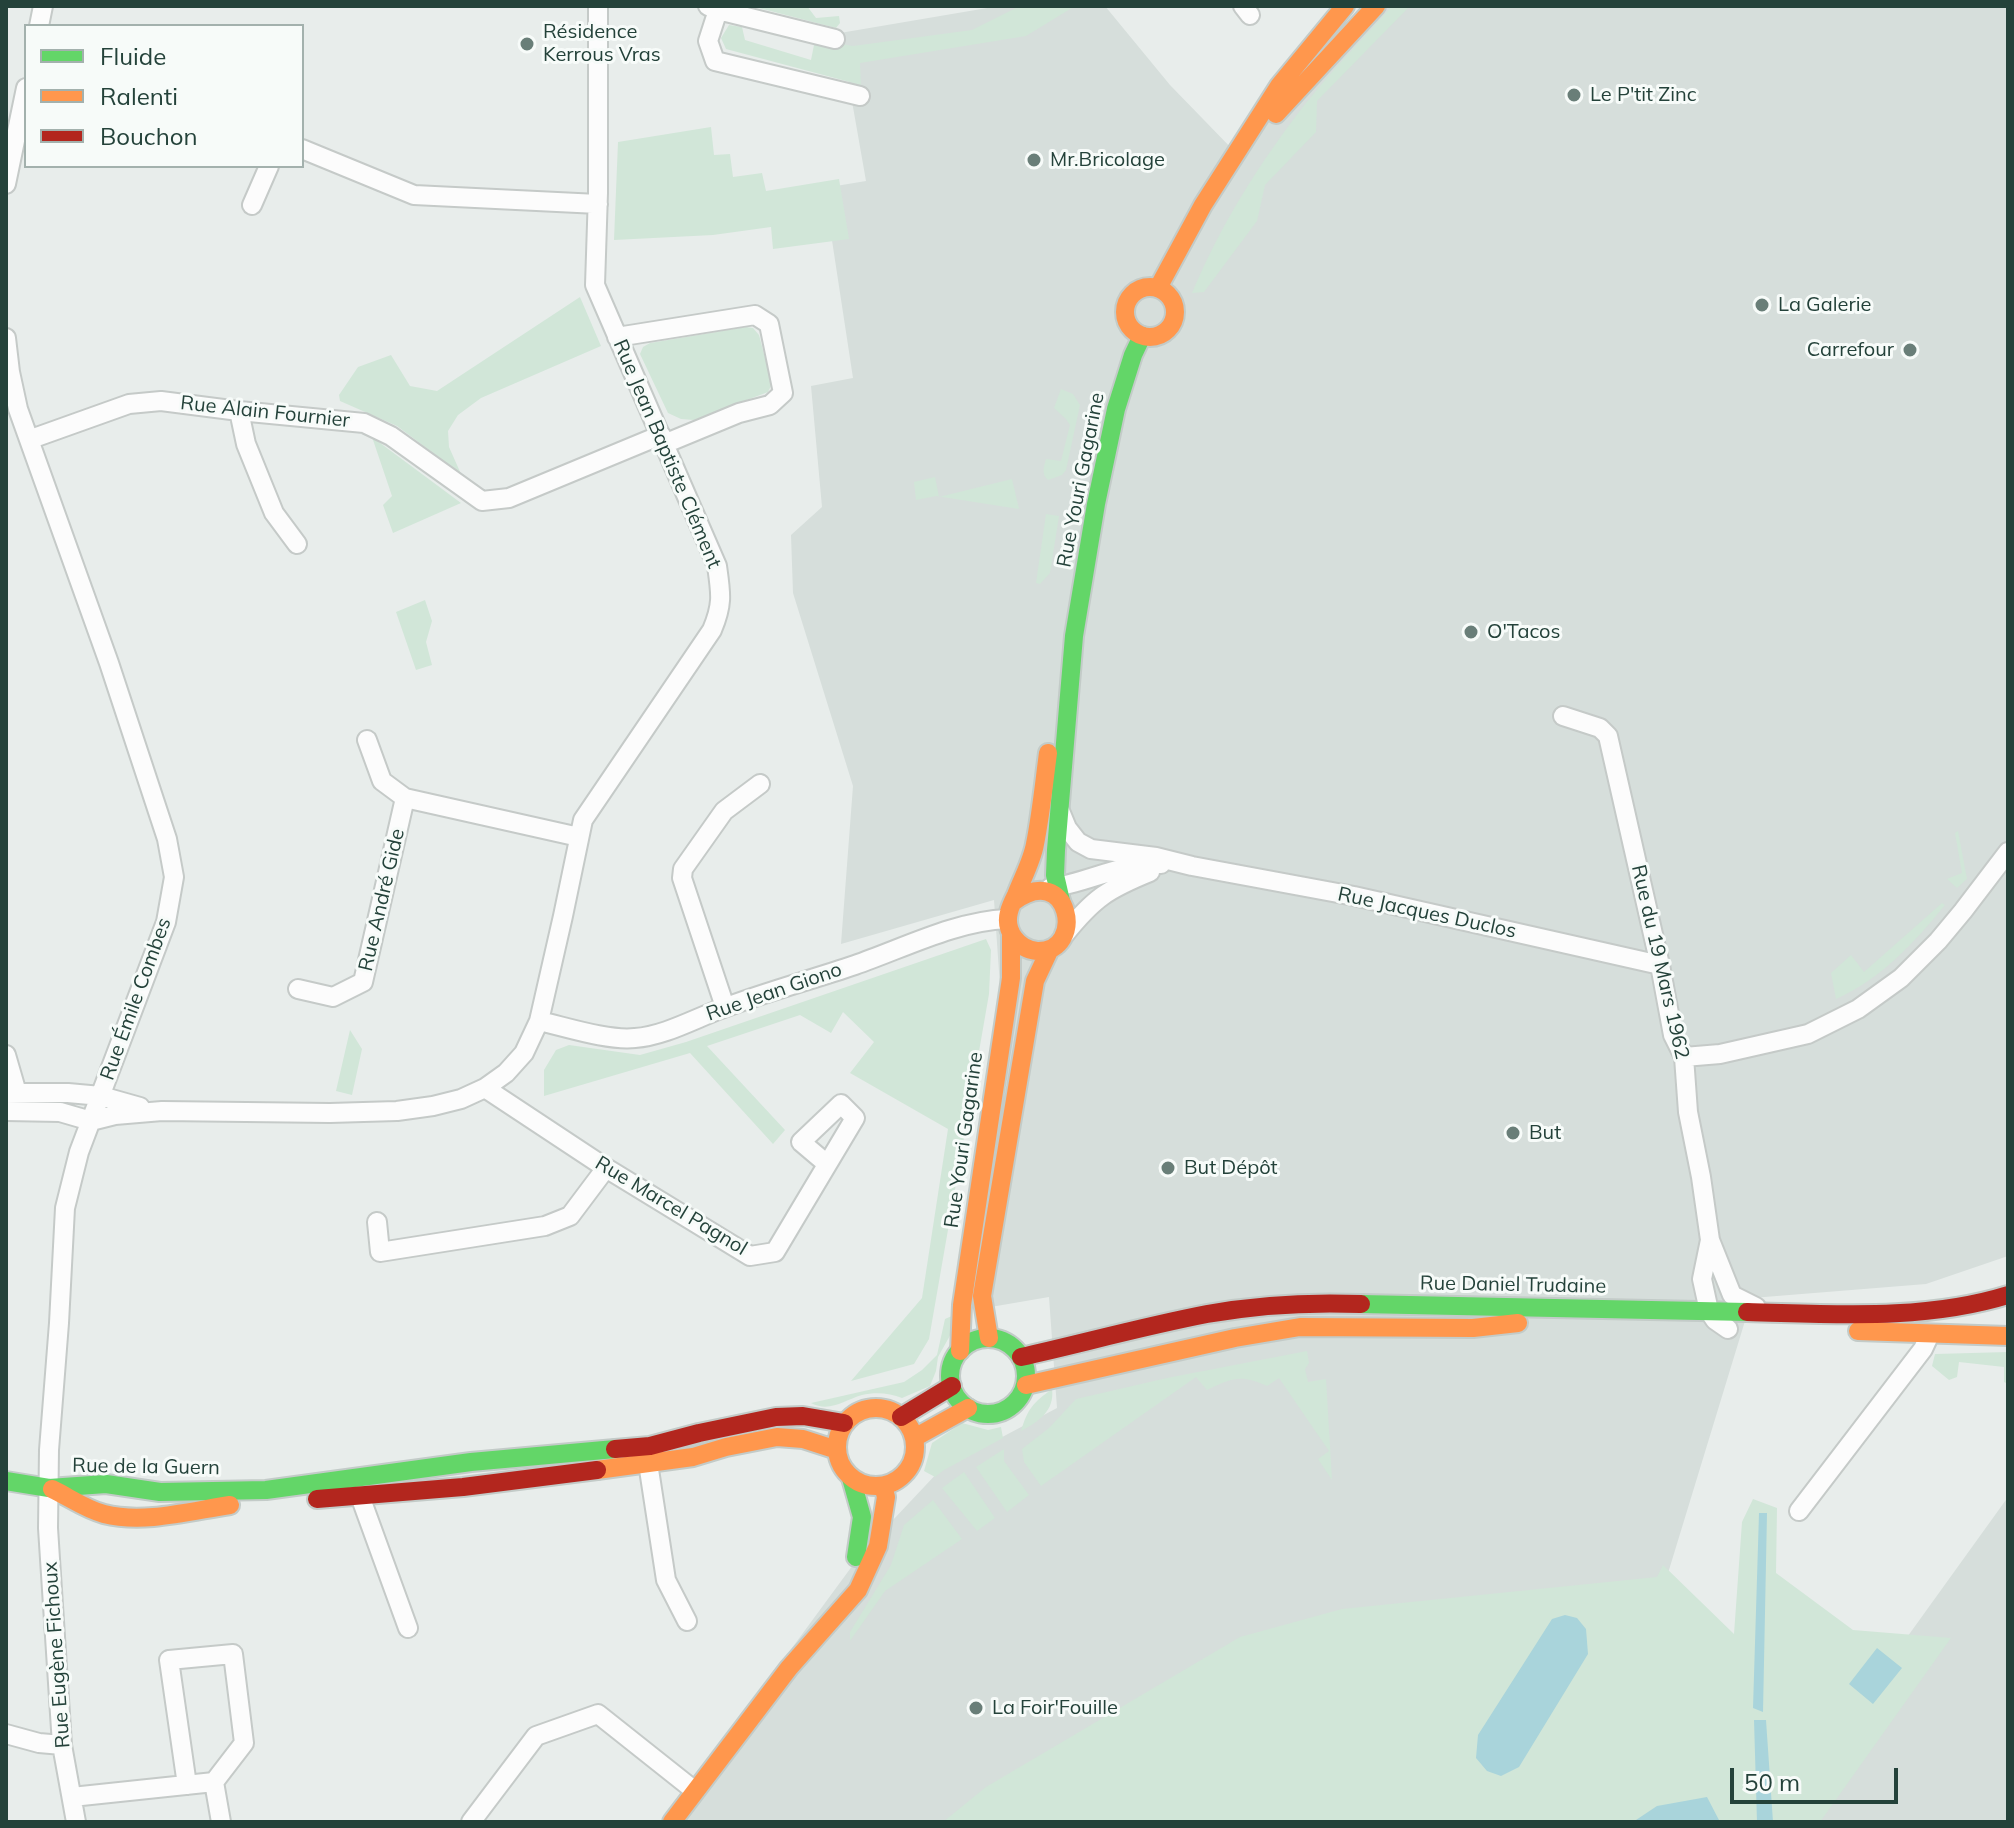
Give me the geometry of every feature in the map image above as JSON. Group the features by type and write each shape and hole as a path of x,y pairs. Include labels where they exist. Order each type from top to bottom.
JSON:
{"main road":[{"path":"1158,288 1203,205 1279,86 1345,6"},
{"path":"1236,153 1296,94 1376,6"},
{"path":"1158,288 1173,303 1173,322 1161,335 1142,336 1128,324 1126,304 1135,291 1158,288"},
{"name":"Rue Youri Gagarine","path":"960,1351 962,1305 1011,978 1010,919 1035,847 1046,761 1074,636 1116,409 1142,336"},
{"name":"Rue Youri Gagarine","path":"1060,894 1055,875 1074,636"},
{"path":"1037,890 1060,894 1068,918 1065,934 1060,941 1050,949 1037,952 1017,943 1010,919 1022,894 1037,890"},
{"name":"Rue Youri Gagarine","path":"989,1338 982,1296 1035,981 1050,949"},
{"name":"Rue Daniel Trudaine","path":"1021,1357 1209,1314 1263,1307 1333,1303 1883,1313 1973,1306 2008,1295"},
{"path":"1026,1385 1235,1338 1300,1327 1473,1328 1519,1323 2008,1336"},
{"path":"989,1338 1013,1347 1021,1357 1026,1375 1022,1395 1015,1404 996,1414 968,1408 960,1402 950,1374 960,1351 968,1344 989,1338"},
{"path":"901,1417 952,1386"},
{"path":"878,1408 901,1417 914,1438 915,1451 905,1473 883,1486 871,1486 851,1478 842,1468 837,1450 844,1423 865,1409 878,1408"},
{"path":"914,1438 968,1408"},
{"name":"Rue de la Guern","path":"49,1488 106,1484 160,1492 266,1490 471,1462 650,1446 776,1417 803,1416 844,1423"},
{"name":"Rue de la Guern","path":"49,1488 103,1514 139,1517 240,1504 463,1487 693,1457 777,1437 803,1439 837,1450"},
{"path":"672,1822 789,1668 837,1595 858,1554 862,1517 851,1478"},
{"path":"6,1481 49,1488"},
{"path":"789,1668 858,1590 878,1546 886,1497 883,1486"}],"street":[{"name":"Rue Jean Baptiste Clément","path":"162,1111 397,1111 461,1099 485,1088 506,1073 524,1053 539,1021 583,820 712,630 720,610 717,566 595,285 598,6"},
{"path":"835,39 713,8 708,41 715,61 860,96"},
{"path":"6,184 24,98"},
{"path":"304,150 414,195 598,204"},
{"path":"252,205 268,168"},
{"name":"Rue Alain Fournier","path":"31,439 129,404 161,401 364,423 391,436 482,501 509,498 662,440 770,405 783,393 769,324 755,315 617,337"},
{"name":"Rue Émile Combes","path":"6,338 8,373 18,409 109,663 167,839 174,877 166,922 79,1152 65,1208 49,1488"},
{"path":"239,411 246,444 274,513 297,544"},
{"name":"Rue du 19 Mars 1962","path":"1563,716 1600,728 1608,736 1673,1035 1684,1057 1688,1112 1710,1240 1732,1295 1770,1312"},
{"path":"367,740 382,781 405,798 579,837"},
{"path":"725,1007 682,878 683,869 724,811 760,784"},
{"name":"Rue André Gide","path":"298,989 333,997 363,982 405,798"},
{"name":"Rue Jacques Duclos","path":"1059,806 1067,828 1078,842 1091,849 1156,857 1354,896 1660,965"},
{"path":"1684,1057 1720,1054 1808,1034 1858,1009 1901,978 1938,941 2008,852"},
{"name":"Rue Jacques Duclos","path":"1060,894 1129,867 1155,864 1192,866"},
{"name":"Rue Jacques Duclos","path":"1065,934 1101,895 1124,882 1155,870 1192,866"},
{"name":"Rue Jean Giono","path":"539,1021 614,1038 649,1037 725,1007 856,965 963,926 1010,919"},
{"path":"6,1055 12,1093 101,1096 162,1111"},
{"name":"Rue Marcel Pagnol","path":"485,1088 606,1168 750,1256 775,1252 827,1164"},
{"path":"6,1111 60,1112 91,1121 115,1115 162,1111"},
{"path":"377,1222 380,1252 545,1226 570,1216 606,1168"},
{"name":"Rue du 19 Mars 1962","path":"1709,1311 1702,1279 1710,1240"},
{"path":"1709,1311 1715,1320 1728,1329"},
{"path":"1799,1511 1923,1349 1930,1334"},
{"path":"648,1463 666,1580 687,1621"},
{"name":"Rue Eugène Fichoux","path":"49,1488 49,1569 62,1745 76,1822"},
{"path":"360,1496 408,1628"},
{"path":"72,1797 187,1785 214,1782 244,1743 233,1654 169,1660 187,1785"},
{"path":"471,1822 536,1736 598,1714 695,1791"},
{"path":"6,1734 39,1743 62,1745"},
{"path":"214,1782 221,1822"}],"shaded area":[{"path":"999,6 1105,6 1170,85 1236,153 1373,6 2008,6 2008,1256 1926,1284 1752,1298 1665,1583 994,1822 664,1822 861,1554 940,1470 1057,1408 1049,1297 979,1309 1010,1129 994,900 841,944 853,786 793,593 791,535 822,507 811,386 853,378 824,188 866,181 840,33"},
{"path":"2008,1497 2008,1822 1774,1822"}],"green space":[{"path":"807,6 816,18 839,16 840,23 836,28 755,7"},
{"path":"1020,6 1075,6 1026,36 860,63 861,85 726,49 721,38 729,25 742,27 745,40 811,60 815,40 853,46 972,30"},
{"path":"1392,6 1410,6 1317,101 1316,132 1265,185 1257,221 1204,292 1192,293 1229,218 1289,125 1316,90"},
{"path":"711,127 714,155 730,154 733,177 762,173 766,191 839,179 849,239 773,249 771,227 713,235 614,240 618,142"},
{"path":"580,297 601,346 481,398 458,415 448,431 449,447 461,474 397,426 340,401 339,395 358,367 391,355 410,386 437,391"},
{"path":"753,328 759,335 772,384 768,392 694,420 681,419 668,413 640,354 643,347 650,343"},
{"path":"1061,389 1073,394 1080,405 1066,470 1062,475 1048,480 1044,473 1046,459 1061,461 1070,425 1054,408"},
{"path":"372,437 461,503 393,533 383,505 392,496"},
{"path":"935,477 939,496 916,500 914,482"},
{"path":"1012,479 1019,509 940,497"},
{"path":"1046,514 1059,516 1050,573 1040,584 1036,583"},
{"path":"425,600 432,621 426,642 432,665 416,670 396,612"},
{"path":"1958,831 1967,879 1957,888 1947,879 1962,873 1955,833"},
{"path":"1942,903 1945,905 1896,959 1868,981 1836,999 1831,973 1851,955 1864,972"},
{"path":"986,939 991,950 989,994 929,1339 914,1364 851,1381 922,1298 948,1129 850,1073 874,1042 843,1012 831,1033 800,1015 707,1046 785,1130 773,1144 690,1053 544,1096 544,1070 556,1050 569,1045 640,1055"},
{"path":"350,1030 362,1049 352,1095 336,1091"},
{"path":"954,1315 952,1332 938,1357 930,1386 902,1398 872,1394 831,1406 811,1403 904,1382 937,1355 945,1319"},
{"path":"1307,1351 1309,1363 1305,1369 1308,1382 1326,1379 1332,1480 1318,1459 1329,1451 1279,1378 1267,1386 1237,1379 1207,1390 1196,1377 1041,1486 1024,1462 1022,1449 1049,1428 1076,1399"},
{"path":"2008,1352 2008,1384 2004,1382 2004,1367 1959,1362 1957,1377 1949,1380 1932,1366 1935,1354"},
{"path":"1052,1389 1048,1410 1021,1431 1032,1407"},
{"path":"962,1423 988,1430 1001,1427 1003,1438 935,1477 924,1471 932,1443"},
{"path":"1004,1449 1004,1461 1029,1495 1007,1512 976,1467"},
{"path":"964,1472 995,1518 977,1531 942,1488"},
{"path":"1753,1499 1777,1508 1776,1573 1853,1630 1951,1638 1820,1822 943,1822 986,1787 1240,1637 1342,1609 1657,1577 1663,1565 1734,1634 1742,1522"},
{"path":"933,1500 962,1539 885,1591 850,1641 850,1632 891,1565 904,1525"}],"water":[{"path":"1759,1513 1767,1513 1763,1712 1753,1708"},
{"path":"1565,1615 1577,1618 1586,1629 1588,1654 1519,1767 1501,1776 1487,1771 1476,1758 1478,1735 1552,1619"},
{"path":"1877,1648 1902,1668 1873,1704 1849,1684"},
{"path":"1754,1720 1766,1720 1773,1822 1757,1822"},
{"path":"1707,1797 1720,1822 1633,1822 1657,1806"}],"traffic: fast":[{"path":"1061,901 1055,875 1056,850 1074,636 1116,409 1142,336"},
{"path":"1361,1304 1747,1312"},
{"path":"988,1338 1002,1341 1015,1349 1023,1362 1026,1376 1023,1390 1015,1403 1002,1411 988,1414 974,1411 961,1403 953,1390 950,1376 953,1362 961,1349 974,1341 988,1338"},
{"path":"6,1481 49,1488 106,1484 160,1492 266,1490 471,1462 615,1449"},
{"path":"851,1478 862,1517 856,1557"}],"traffic: slow":[{"path":"1158,288 1203,205 1279,86 1345,6"},
{"path":"1276,114 1376,6"},
{"path":"1150,287 1168,294 1175,312 1168,330 1150,337 1132,330 1125,312 1132,294 1150,287"},
{"path":"1013,902 1032,892 1048,892 1059,899 1065,911 1066,925 1062,938 1053,948 1037,951 1024,947 1014,938 1008,919 1011,906 1034,850 1048,753"},
{"path":"960,1351 962,1305 1011,978 1011,936"},
{"path":"989,1338 982,1296 1035,981 1050,949"},
{"path":"1026,1385 1235,1338 1300,1327 1473,1328 1518,1323"},
{"path":"1858,1331 2008,1336"},
{"path":"876,1408 891,1411 904,1419 912,1432 915,1447 912,1462 904,1475 891,1483 876,1486 861,1483 848,1475 840,1462 837,1447 840,1432 848,1419 861,1411 876,1408"},
{"path":"914,1438 968,1408"},
{"path":"597,1470 693,1457 777,1437 803,1439 837,1450"},
{"path":"672,1822 789,1668 858,1590 878,1546 886,1497 883,1486"},
{"path":"52,1489 90,1509 119,1517 167,1516 230,1505"}],"traffic: jam":[{"path":"1747,1312 1911,1312 1944,1309 2008,1295"},
{"path":"1021,1357 1226,1311 1322,1303 1361,1304"},
{"path":"901,1417 952,1386"},
{"path":"615,1449 650,1446 776,1417 803,1416 844,1423"},
{"path":"317,1499 463,1487 597,1470"}],"place":[{"name":"Résidence Kerrous Vras","path":"527,44"},
{"name":"Le P'tit Zinc","path":"1574,95"},
{"name":"Mr.Bricolage","path":"1034,160"},
{"name":"La Galerie","path":"1762,305"},
{"name":"Carrefour","path":"1910,350"},
{"name":"O'Tacos","path":"1471,632"},
{"name":"But","path":"1513,1133"},
{"name":"But Dépôt","path":"1168,1168"},
{"name":"La Foir'Fouille","path":"976,1708"}]}
